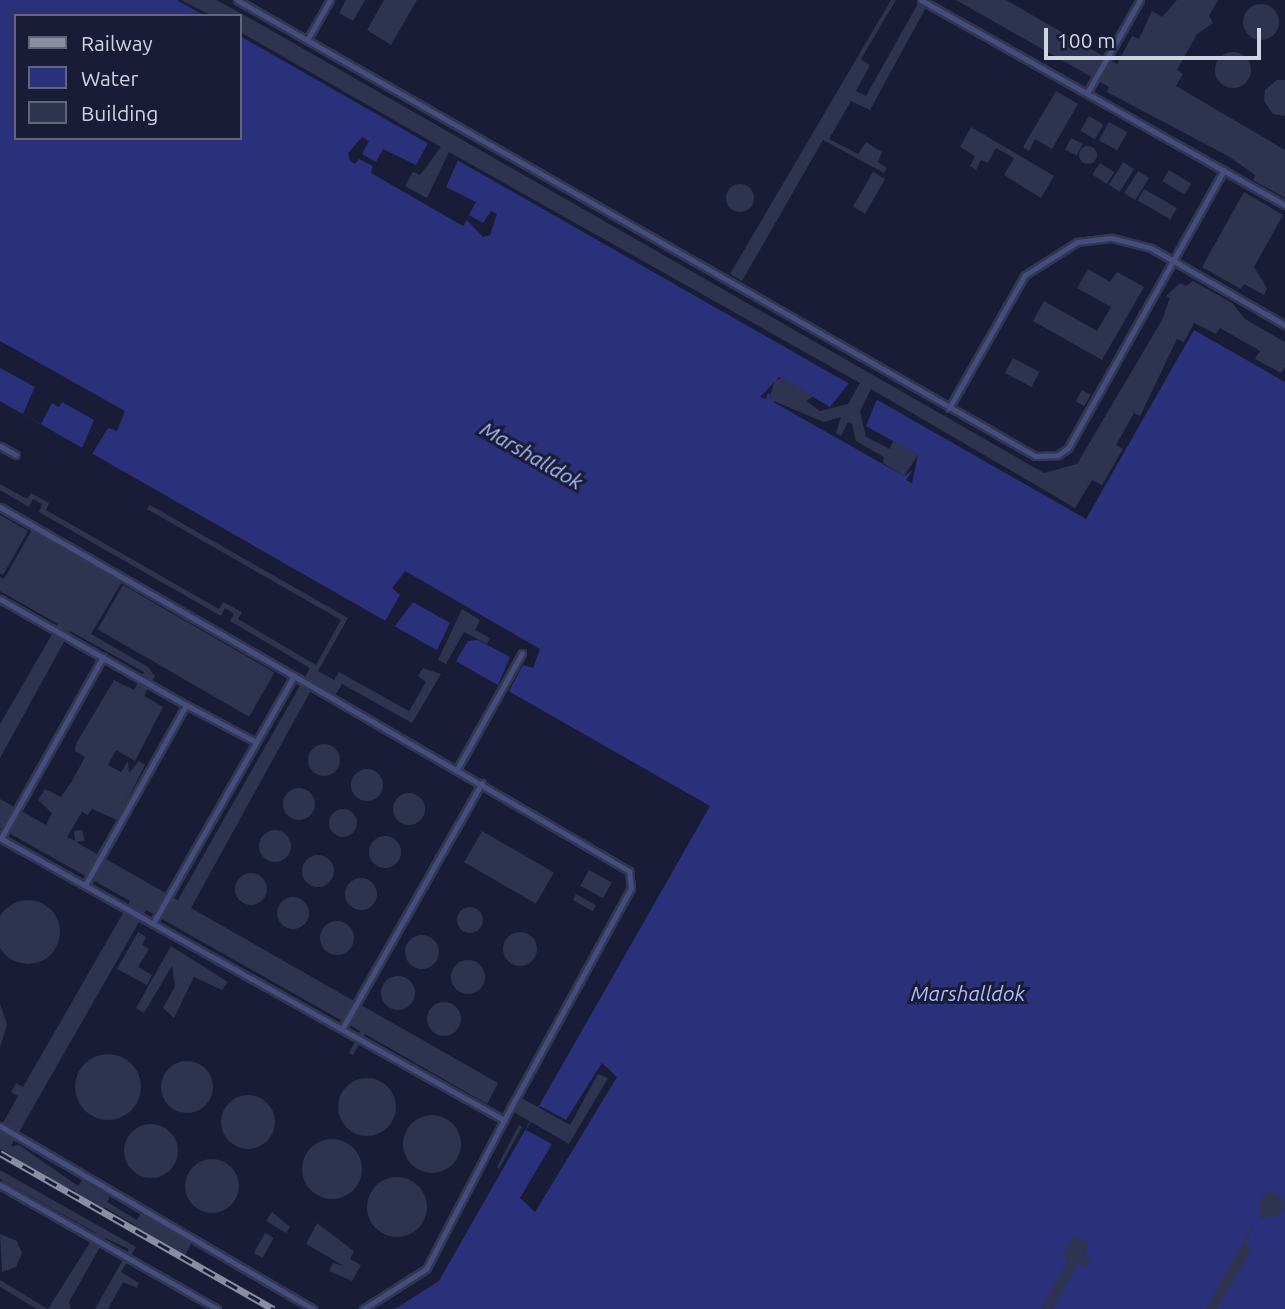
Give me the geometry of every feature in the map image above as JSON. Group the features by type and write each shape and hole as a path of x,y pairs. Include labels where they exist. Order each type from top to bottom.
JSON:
{"lane":[{"path":"237,0 1035,456 1058,455 1068,448 1224,170"},
{"path":"307,40 330,0"},
{"path":"921,0 1285,205"},
{"path":"1087,93 1140,0"},
{"path":"949,408 1015,290 1039,262 1077,242 1112,238 1173,262 1285,325"},
{"path":"0,446 16,455"},
{"path":"0,507 622,863 631,880 426,1269 363,1309"},
{"path":"0,599 256,742"},
{"path":"457,769 522,653"},
{"path":"103,657 1,838 504,1120"},
{"path":"154,922 294,676"},
{"path":"85,885 186,705"},
{"path":"342,1028 482,783"},
{"path":"0,1126 313,1309"},
{"path":"0,1185 217,1309"}],"water":[{"name":"Marshalldok","path":"0,0 177,0 202,14 14,14 14,140 242,140 242,37 1086,519 1194,330 1285,382 1285,1309 395,1309 439,1281 710,806 0,401"}],"pier":[{"path":"362,137 369,141 362,154 376,162 383,149 416,165 428,143 458,160 446,187 476,202 469,215 483,223 491,211 497,214 490,235 483,237 467,220 463,226 371,173 373,166 359,159 355,164 350,161 348,153"},
{"path":"0,341 125,411 117,431 108,428 92,454 82,448 94,420 62,402 59,407 52,403 41,424 23,414 35,387 0,368"},
{"path":"779,377 830,407 849,383 877,399 866,426 918,455 912,483 906,480 913,470 904,476 775,403 768,392 766,399 760,397"},
{"path":"405,571 540,649 533,668 523,665 509,691 498,685 510,657 478,640 468,641 456,661 437,650 450,623 413,602 395,626 385,621 400,595 392,588"},
{"path":"602,1063 617,1077 535,1212 520,1198 552,1144 526,1130 540,1106 566,1120"}],"building":[{"path":"181,0 216,0 246,16 1044,473 1077,464 1162,320 1170,298 1166,296 1180,283 1186,286 1193,281 1232,303 1245,319 1285,342 1285,367 1281,373 1255,359 1260,351 1220,328 1216,334 1194,323 1184,342 1177,339 1140,416 1134,413 1116,445 1123,449 1102,485 1092,480 1075,508 871,389 860,411 866,437 890,449 893,441 918,455 904,476 883,463 884,457 856,441 852,424 848,422 841,436 836,433 841,417 824,422 769,399 775,380 782,378 814,396 806,401 820,411 848,404 860,383 449,152 427,198 405,186 413,172 420,175 441,147 242,33 242,14 208,14"},
{"path":"346,0 365,0 353,21 339,13"},
{"path":"384,0 417,0 391,45 367,30"},
{"path":"891,0 896,0 861,59 870,65 856,91 866,96 920,0 930,0 870,110 851,101 829,139 858,154 866,142 882,152 878,162 887,168 884,173 823,140 742,281 730,274"},
{"path":"956,0 1006,0 1117,64 1132,36 1139,39 1152,11 1162,17 1177,0 1218,0 1209,16 1213,23 1197,34 1177,70 1183,74 1176,86 1285,150 1285,198 1253,180 1255,175 1228,156 1107,92 1109,87"},
{"path":"1261,4 1274,9 1279,22 1274,35 1261,40 1248,35 1243,22 1248,9"},
{"path":"1233,52 1246,57 1251,70 1246,83 1233,88 1220,83 1215,70 1220,57"},
{"path":"1277,80 1285,80 1285,116 1273,114 1264,101 1265,90"},
{"path":"1056,91 1078,104 1052,149 1035,139 1029,151 1023,147"},
{"path":"1089,116 1104,125 1095,139 1080,131"},
{"path":"1109,122 1127,132 1117,151 1099,140"},
{"path":"971,127 1054,176 1041,198 1004,175 1014,158 996,148 988,163 981,160 976,170 970,166 975,156 960,147"},
{"path":"1071,138 1083,144 1077,155 1065,150"},
{"path":"1088,146 1094,149 1097,155 1094,161 1088,164 1082,161 1079,155 1082,149"},
{"path":"1123,162 1134,169 1120,192 1109,185"},
{"path":"1100,163 1114,172 1107,184 1092,175"},
{"path":"1169,170 1191,183 1185,195 1162,181"},
{"path":"1138,171 1149,178 1135,200 1124,193"},
{"path":"873,172 885,179 865,214 853,207"},
{"path":"740,184 750,188 754,198 750,208 740,212 730,208 726,198 730,188"},
{"path":"1144,189 1177,208 1170,219 1138,200"},
{"path":"1244,192 1283,215 1254,267 1267,288 1264,295 1244,284 1241,289 1202,267"},
{"path":"1088,269 1110,282 1117,272 1144,287 1102,360 1033,321 1044,301 1097,331 1111,307 1077,288"},
{"path":"1013,358 1039,372 1032,387 1005,373"},
{"path":"1082,390 1091,395 1084,406 1076,401"},
{"path":"0,484 27,499 31,493 49,503 46,510 219,609 223,602 242,612 238,619 316,665 341,620 147,509 150,505 348,618 318,671 334,680 339,672 409,711 426,682 418,676 423,668 441,674 412,723 342,684 336,694 315,683 191,908 498,1083 487,1104 365,1034 353,1055 349,1053 360,1031 146,910 11,1146 19,1145 78,1186 82,1180 110,1197 107,1202 137,1220 141,1213 192,1242 182,1261 131,1232 135,1225 104,1207 101,1213 72,1197 75,1191 10,1162 13,1156 0,1149 0,1128 18,1096 11,1092 16,1083 23,1087 130,901 0,828 0,799 46,825 52,813 38,800 45,789 61,797 72,781 85,757 75,751 76,744 114,680 134,690 144,672 70,631 0,758 0,724 58,624 0,591 0,577 4,579 32,530 122,582 91,634 148,667 155,676 144,696 163,707 135,761 116,750 108,765 121,772 128,761 129,773 139,761 145,765 117,820 92,809 88,815 82,812 67,837 75,841 74,831 82,830 85,841 76,842 178,900 310,668 230,621 234,614 225,608 221,616 39,512 42,504 33,499 29,507 0,490"},
{"path":"0,515 28,531 3,575 0,574"},
{"path":"123,585 275,672 249,717 98,629"},
{"path":"462,609 480,620 475,630 490,638 487,644 464,632 446,664 438,660"},
{"path":"324,744 335,749 340,760 335,771 324,776 313,771 308,760 313,749"},
{"path":"367,769 379,773 383,785 379,797 367,801 355,797 351,785 355,773"},
{"path":"299,788 310,793 315,804 310,815 299,820 288,815 283,804 288,793"},
{"path":"409,793 420,798 425,809 420,820 409,825 398,820 393,809 398,798"},
{"path":"343,809 353,813 357,823 353,833 343,837 333,833 329,823 333,813"},
{"path":"275,830 286,835 291,846 286,857 275,862 264,857 259,846 264,835"},
{"path":"482,831 554,872 536,904 464,862"},
{"path":"385,836 396,841 401,852 396,863 385,868 374,863 369,852 374,841"},
{"path":"318,855 329,860 334,871 329,882 318,887 307,882 302,871 307,860"},
{"path":"589,870 612,883 603,898 580,886"},
{"path":"251,873 262,878 267,889 262,900 251,905 240,900 235,889 240,878"},
{"path":"361,878 372,883 377,894 372,905 361,910 350,905 345,894 350,883"},
{"path":"576,894 596,905 593,911 573,900"},
{"path":"293,897 304,902 309,913 304,924 293,929 282,924 277,913 282,902"},
{"path":"22,901 34,901 46,906 54,914 59,926 59,938 54,950 46,958 34,963 22,963 10,958 -1,944 -1,920 2,914 10,906"},
{"path":"470,907 479,911 483,920 479,929 470,933 461,929 457,920 461,911"},
{"path":"337,921 349,926 354,938 349,950 337,955 325,950 320,938 325,926"},
{"path":"138,932 146,937 142,945 149,949 138,967 152,975 147,985 117,969"},
{"path":"520,932 532,937 537,949 532,961 520,966 508,961 503,949 508,937"},
{"path":"422,935 434,940 439,952 434,964 422,969 410,964 405,952 410,940"},
{"path":"171,946 228,982 222,990 194,977 174,1018 163,1008 175,986 172,966 144,1013 136,1008"},
{"path":"468,960 480,965 485,977 480,989 468,994 456,989 451,977 456,965"},
{"path":"398,976 410,981 415,993 410,1005 398,1010 386,1005 381,993 386,981"},
{"path":"444,1002 456,1007 461,1019 456,1031 444,1036 432,1031 427,1019 432,1007"},
{"path":"0,1004 7,1024 0,1048"},
{"path":"101,1054 115,1054 127,1059 136,1068 141,1087 139,1100 132,1111 115,1120 101,1120 89,1115 80,1106 75,1094 75,1080 80,1068 89,1059"},
{"path":"187,1061 206,1068 213,1087 206,1106 187,1113 168,1106 161,1087 168,1068"},
{"path":"598,1074 608,1078 569,1144 512,1111 520,1097 570,1125"},
{"path":"367,1078 378,1080 391,1091 396,1107 394,1118 383,1131 367,1136 356,1134 343,1123 338,1107 340,1096 351,1083"},
{"path":"248,1095 267,1103 275,1122 267,1141 248,1149 229,1141 221,1122 229,1103"},
{"path":"432,1115 443,1117 456,1128 461,1144 459,1155 448,1168 432,1173 421,1171 408,1160 403,1144 405,1133 416,1120"},
{"path":"151,1124 170,1132 178,1151 170,1170 151,1178 132,1170 124,1151 132,1132"},
{"path":"519,1125 522,1127 499,1169 497,1167"},
{"path":"332,1139 349,1144 357,1152 362,1169 357,1186 349,1194 332,1199 315,1194 307,1186 302,1169 307,1152 315,1144"},
{"path":"212,1159 231,1167 239,1186 231,1205 212,1213 193,1205 185,1186 193,1167"},
{"path":"0,1170 136,1247 121,1272 139,1283 137,1288 123,1282 108,1309 95,1309 129,1249 105,1238 69,1302 71,1309 48,1309 96,1233 0,1179"},
{"path":"397,1177 414,1182 422,1190 427,1207 422,1224 414,1232 397,1237 380,1232 372,1224 367,1207 372,1190 380,1182"},
{"path":"1269,1191 1282,1197 1284,1208 1278,1215 1261,1219 1259,1202"},
{"path":"272,1212 290,1227 286,1233 266,1221"},
{"path":"317,1223 354,1251 350,1259 361,1265 352,1281 329,1271 333,1263 344,1266 306,1244"},
{"path":"1254,1224 1246,1245 1252,1249 1217,1309 1205,1309"},
{"path":"265,1233 274,1238 263,1258 254,1253"},
{"path":"0,1234 17,1241 22,1253 16,1267 2,1272"},
{"path":"1073,1236 1089,1242 1084,1256 1090,1260 1086,1268 1078,1263 1053,1309 1041,1309 1069,1259 1063,1255"},
{"path":"0,1280 48,1309 37,1309 0,1287"}],"railway":[{"path":"0,1153 274,1309"}]}
